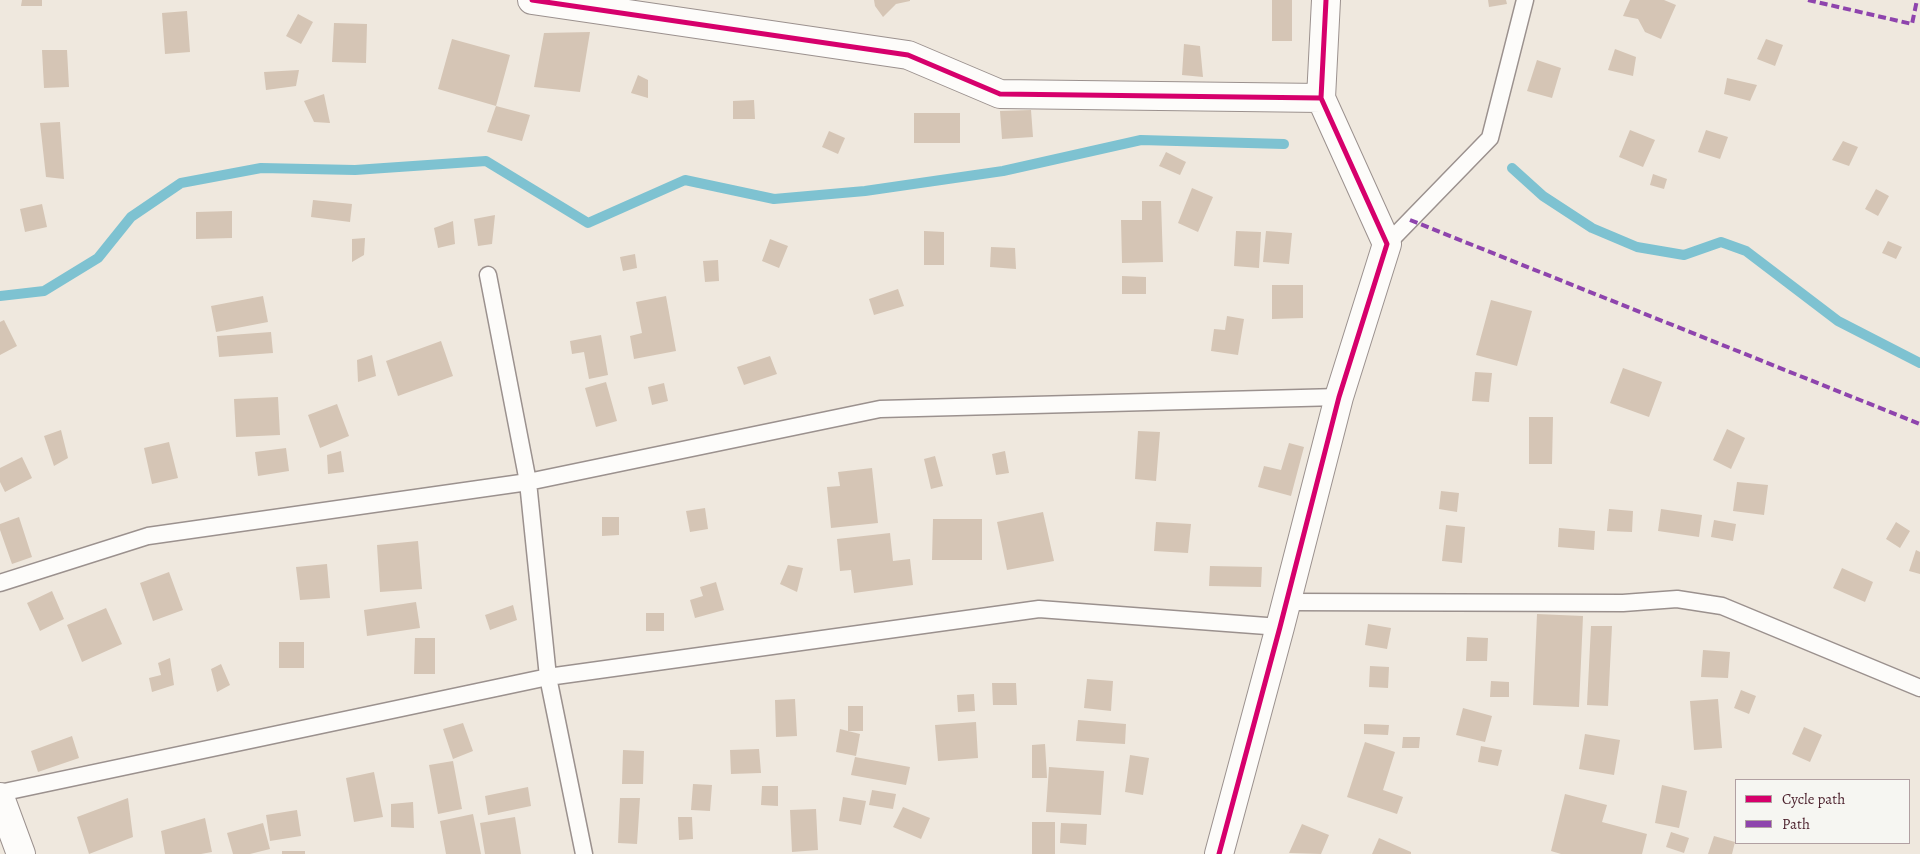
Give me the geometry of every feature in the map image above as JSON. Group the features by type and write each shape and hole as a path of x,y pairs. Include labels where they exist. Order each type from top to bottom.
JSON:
{"street":[{"path":"532,0 908,55 1000,94 1321,98"},
{"path":"1218,854 1284,615 1339,397 1387,244 1321,98 1326,0"},
{"path":"0,797 21,854"}],"lane":[{"path":"1387,244 1490,138 1525,0"},
{"path":"488,275 528,482 548,676 584,854"},
{"path":"0,583 148,536 528,482 880,409 1339,397"},
{"path":"0,793 548,676 1039,608 1284,615 1623,603 1676,599 1722,606 1920,688"}],"building":[{"path":"22,0 42,0 42,6 21,6"},
{"path":"874,0 910,1 896,4 883,17 875,6"},
{"path":"1272,0 1292,0 1292,41 1272,41"},
{"path":"1488,0 1506,0 1507,4 1489,7"},
{"path":"1630,0 1664,0 1676,5 1661,39 1645,32 1638,19 1623,16"},
{"path":"187,11 190,52 165,54 162,13"},
{"path":"298,14 313,22 301,44 286,36"},
{"path":"334,23 367,24 366,63 332,62"},
{"path":"590,32 580,92 534,87 544,33"},
{"path":"452,39 510,55 496,106 438,89"},
{"path":"1766,39 1783,45 1775,66 1757,59"},
{"path":"1184,44 1200,46 1203,77 1182,75"},
{"path":"1615,49 1636,57 1633,76 1608,70"},
{"path":"42,50 67,50 69,87 44,88"},
{"path":"1537,60 1561,68 1552,98 1527,91"},
{"path":"299,70 296,86 266,90 264,72"},
{"path":"638,75 648,80 648,98 631,93"},
{"path":"1727,78 1757,85 1750,101 1724,94"},
{"path":"324,94 330,123 314,122 304,101"},
{"path":"754,100 755,119 733,119 733,101"},
{"path":"496,106 530,115 522,141 487,132"},
{"path":"1031,110 1033,137 1002,139 1000,111"},
{"path":"914,113 960,113 960,143 914,143"},
{"path":"60,122 64,179 46,177 40,123"},
{"path":"1630,130 1655,140 1643,167 1619,157"},
{"path":"1706,130 1728,137 1720,159 1698,152"},
{"path":"829,131 845,138 838,154 822,147"},
{"path":"1843,141 1858,147 1849,166 1832,160"},
{"path":"1166,152 1186,162 1180,175 1159,166"},
{"path":"1653,174 1667,179 1664,189 1650,185"},
{"path":"1192,188 1213,197 1198,232 1178,223"},
{"path":"1876,189 1889,196 1878,216 1865,209"},
{"path":"313,200 352,204 350,222 311,217"},
{"path":"1142,201 1161,201 1163,262 1122,263 1121,220 1142,220"},
{"path":"42,204 47,227 25,232 20,209"},
{"path":"232,211 232,238 196,239 196,212"},
{"path":"495,215 492,244 478,246 474,219"},
{"path":"453,221 455,244 438,248 434,228"},
{"path":"924,231 944,232 944,265 924,265"},
{"path":"1236,231 1261,232 1259,268 1234,266"},
{"path":"1266,231 1292,233 1289,264 1263,262"},
{"path":"365,238 364,255 352,262 352,239"},
{"path":"770,239 788,246 779,268 762,261"},
{"path":"1888,241 1902,247 1896,259 1882,253"},
{"path":"991,247 1015,248 1016,269 990,267"},
{"path":"635,254 637,268 623,271 620,257"},
{"path":"718,260 719,281 705,282 703,261"},
{"path":"1122,276 1146,277 1146,294 1122,294"},
{"path":"1272,285 1303,285 1303,318 1272,319"},
{"path":"898,289 904,306 874,315 869,299"},
{"path":"263,296 268,322 216,332 211,306"},
{"path":"666,296 676,351 634,359 630,336 642,333 636,302"},
{"path":"1491,300 1532,311 1517,366 1476,355"},
{"path":"1227,316 1244,319 1238,355 1211,351 1214,329 1225,330"},
{"path":"4,320 17,346 0,355 0,322"},
{"path":"271,332 273,353 219,357 217,336"},
{"path":"601,335 608,375 589,379 584,352 572,354 570,341"},
{"path":"441,341 453,376 398,396 386,361"},
{"path":"372,355 376,376 358,382 357,360"},
{"path":"770,356 777,374 744,385 737,367"},
{"path":"1623,368 1662,382 1649,417 1610,403"},
{"path":"1475,372 1492,373 1489,402 1472,401"},
{"path":"606,382 617,421 596,427 585,388"},
{"path":"664,383 668,401 652,405 648,387"},
{"path":"278,397 280,435 236,437 234,399"},
{"path":"337,404 349,436 320,448 308,415"},
{"path":"1529,417 1553,417 1552,464 1529,464"},
{"path":"1727,429 1745,438 1731,469 1713,460"},
{"path":"61,430 68,458 54,466 44,436"},
{"path":"1138,431 1160,432 1156,481 1135,479"},
{"path":"169,442 178,478 152,484 144,448"},
{"path":"1289,443 1304,447 1291,496 1258,487 1264,466 1281,470"},
{"path":"286,448 289,471 258,476 255,452"},
{"path":"341,451 344,472 328,474 327,455"},
{"path":"1005,451 1009,473 996,475 992,454"},
{"path":"935,456 943,486 931,489 924,459"},
{"path":"22,457 32,478 5,492 0,482 0,468"},
{"path":"872,468 878,523 831,528 827,487 840,486 838,472"},
{"path":"1737,482 1768,485 1764,515 1733,511"},
{"path":"1441,491 1459,493 1457,512 1439,509"},
{"path":"705,508 708,529 690,532 686,511"},
{"path":"1609,509 1633,511 1632,532 1607,531"},
{"path":"1661,509 1702,515 1699,537 1658,531"},
{"path":"1043,512 1054,561 1007,570 997,522"},
{"path":"19,517 32,557 12,564 0,530 0,524"},
{"path":"602,517 619,517 619,535 602,536"},
{"path":"933,519 982,519 982,560 932,560"},
{"path":"1714,520 1736,524 1733,541 1711,537"},
{"path":"1156,522 1191,524 1188,553 1154,551"},
{"path":"1896,522 1910,531 1900,548 1886,539"},
{"path":"1446,525 1465,527 1462,563 1442,561"},
{"path":"1559,528 1595,531 1594,550 1558,547"},
{"path":"890,533 893,561 910,559 913,585 854,593 851,570 840,571 837,539"},
{"path":"418,541 422,589 380,592 377,545"},
{"path":"1916,550 1920,552 1920,574 1909,571"},
{"path":"327,564 330,598 300,600 296,567"},
{"path":"788,565 803,568 797,592 780,584"},
{"path":"1210,566 1262,567 1261,587 1209,586"},
{"path":"1842,568 1873,582 1865,602 1833,588"},
{"path":"169,572 183,610 153,621 140,583"},
{"path":"716,582 724,610 695,618 690,600 703,596 700,587"},
{"path":"52,591 64,619 40,631 27,603"},
{"path":"416,602 420,628 367,636 364,610"},
{"path":"513,605 517,620 490,630 485,615"},
{"path":"106,608 122,644 82,662 67,625"},
{"path":"646,613 664,613 664,631 646,631"},
{"path":"1537,614 1583,616 1579,707 1533,705"},
{"path":"1368,624 1391,628 1387,649 1365,645"},
{"path":"1591,626 1612,626 1608,706 1587,705"},
{"path":"1467,637 1488,638 1487,661 1466,661"},
{"path":"415,638 435,638 435,674 414,674"},
{"path":"279,642 304,642 304,668 279,668"},
{"path":"1703,650 1730,652 1728,678 1701,677"},
{"path":"170,658 174,685 152,692 149,678 161,675 158,663"},
{"path":"221,664 230,685 217,692 211,669"},
{"path":"1370,666 1389,667 1388,688 1369,687"},
{"path":"1087,679 1113,681 1111,711 1084,708"},
{"path":"1491,681 1509,682 1509,697 1490,697"},
{"path":"992,683 1016,683 1017,705 993,705"},
{"path":"1741,690 1756,696 1749,714 1734,708"},
{"path":"974,694 975,711 958,712 957,695"},
{"path":"795,699 797,736 776,737 775,700"},
{"path":"1718,699 1722,748 1694,750 1690,701"},
{"path":"848,706 863,706 863,731 848,731"},
{"path":"1463,708 1492,716 1485,742 1456,735"},
{"path":"1078,720 1126,724 1125,744 1076,741"},
{"path":"976,722 978,758 938,761 935,725"},
{"path":"463,723 473,751 453,759 443,729"},
{"path":"1364,724 1389,725 1388,735 1364,734"},
{"path":"1804,727 1822,735 1810,762 1792,754"},
{"path":"840,729 860,734 856,756 836,752"},
{"path":"1585,734 1620,740 1614,775 1579,769"},
{"path":"72,736 79,758 38,772 31,751"},
{"path":"1403,737 1420,737 1419,748 1402,748"},
{"path":"1365,742 1395,752 1383,790 1403,797 1397,814 1347,797"},
{"path":"1045,744 1047,778 1032,778 1032,745"},
{"path":"1481,746 1502,750 1498,766 1478,762"},
{"path":"759,749 761,773 731,774 730,750"},
{"path":"623,750 644,751 643,784 622,784"},
{"path":"1130,755 1149,758 1143,795 1125,792"},
{"path":"855,757 910,767 906,785 851,775"},
{"path":"453,761 462,809 438,814 429,765"},
{"path":"1049,767 1104,771 1101,815 1046,812"},
{"path":"374,772 383,817 354,822 346,778"},
{"path":"693,784 712,785 710,811 691,810"},
{"path":"1662,785 1687,791 1679,828 1655,823"},
{"path":"762,786 778,786 778,806 761,805"},
{"path":"528,787 531,806 488,815 485,796"},
{"path":"872,790 896,794 893,809 869,805"},
{"path":"1565,794 1607,805 1602,822 1647,834 1642,854 1561,854 1551,851"},
{"path":"843,797 866,801 861,825 839,821"},
{"path":"128,798 133,837 89,854 77,817"},
{"path":"620,798 640,798 637,844 618,843"},
{"path":"413,802 414,828 391,827 391,804"},
{"path":"903,807 930,818 921,839 893,827"},
{"path":"816,809 818,850 792,852 790,810"},
{"path":"297,810 301,836 270,841 266,815"},
{"path":"473,814 481,854 446,854 440,821"},
{"path":"515,817 521,854 485,854 480,823"},
{"path":"678,817 692,817 693,839 679,840"},
{"path":"205,818 212,852 201,854 165,854 161,831"},
{"path":"1032,822 1055,822 1055,854 1032,854"},
{"path":"263,823 270,849 250,854 233,854 227,833"},
{"path":"1061,823 1087,824 1086,845 1060,843"},
{"path":"1302,824 1329,835 1321,854 1289,853"},
{"path":"1671,832 1689,838 1684,853 1666,847"},
{"path":"1714,836 1735,842 1732,854 1708,854"},
{"path":"1379,838 1411,852 1411,854 1372,854"},
{"path":"282,851 305,851 305,854 282,854"}],"waterway":[{"path":"0,296 44,291 98,258 131,217 181,183 261,168 355,170 486,161 588,223 685,180 774,199 865,191 1003,171 1141,140 1284,144"},
{"path":"1512,168 1543,196 1592,228 1637,247 1684,255 1721,242 1746,251 1838,321 1920,363"}],"marked path":[{"path":"1808,0 1912,24 1917,0"},
{"path":"1410,220 1920,424"}],"cycle path":[{"path":"532,0 908,55 1000,94 1321,98"},
{"path":"1219,854 1339,397 1387,244 1321,98 1326,0"}]}
